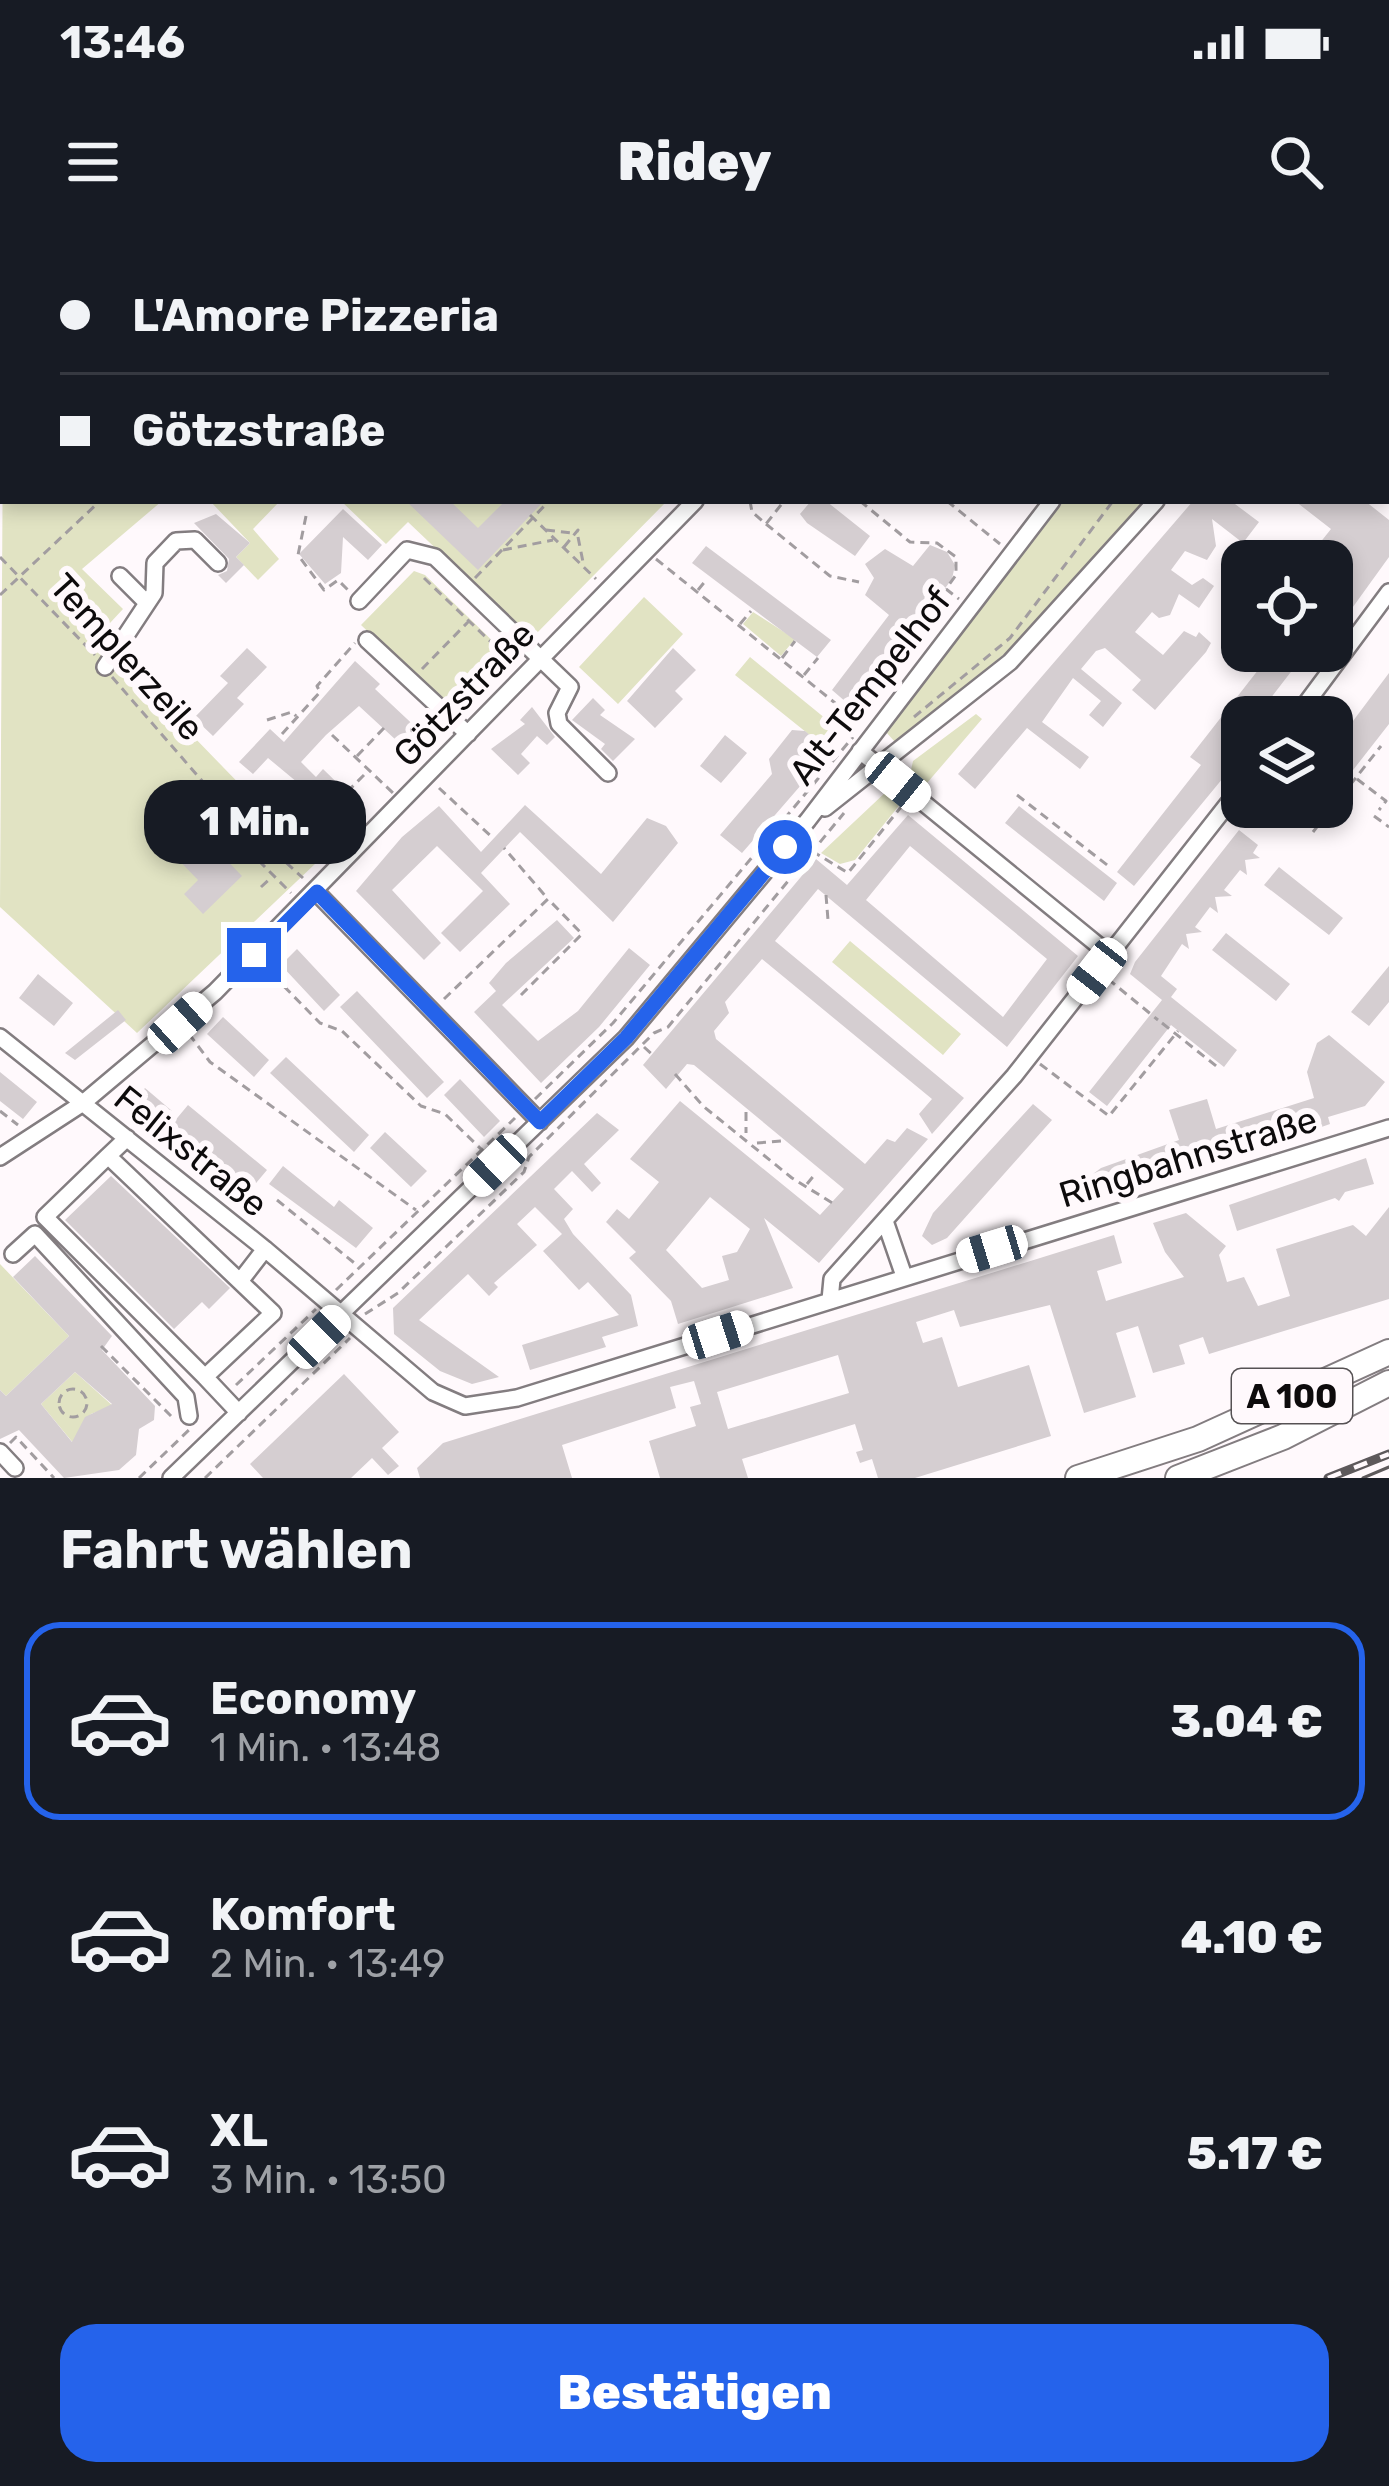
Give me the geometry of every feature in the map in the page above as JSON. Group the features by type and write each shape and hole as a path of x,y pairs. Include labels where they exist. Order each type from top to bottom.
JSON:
{"highway":[{"name":"A 100","path":"1078,1478 1198,1438 1388,1352"},
{"name":"A 100","path":"1178,1478 1283,1437 1389,1383"}],"street":[{"name":"Götzstraße","path":"0,1157 83,1103 254,955 692,504"},
{"name":"Alt-Tempelhof","path":"808,820 859,743 1050,504"},
{"name":"Alt-Tempelhof","path":"808,820 1010,662 1153,504"},
{"path":"105,667 154,593 155,563 176,542 195,540 218,562"},
{"path":"359,601 407,550 416,548 467,587 570,688 556,712 559,724 608,773"},
{"path":"120,576 147,603"},
{"path":"1312,696 1389,592"},
{"path":"367,640 468,734"},
{"path":"859,743 879,767 1110,955"},
{"path":"830,1300 832,1279 1030,1056 1221,813"},
{"path":"171,1478 626,1038 808,820"},
{"path":"317,892 540,1122"},
{"name":"Felixstraße","path":"0,1037 266,1249 340,1315"},
{"name":"Ringbahnstraße","path":"340,1315 433,1393 456,1404 477,1406 1389,1128"},
{"path":"127,1138 45,1217 239,1413"},
{"path":"108,1156 273,1313 205,1377"},
{"path":"885,1221 904,1276"},
{"path":"14,1254 35,1234 186,1397 186,1422"},
{"path":"241,1280 266,1249"},
{"path":"0,1452 15,1468"}],"path":[{"path":"0,595 97,504"},
{"path":"467,587 546,504"},
{"path":"751,504 752,512 830,575 859,582"},
{"path":"766,524 782,504"},
{"path":"864,504 910,542 937,543 956,557 956,575 946,589 961,600"},
{"path":"951,504 1002,545"},
{"path":"914,717 1010,638 1111,504"},
{"path":"306,516 298,555 324,590 338,580 359,601"},
{"path":"531,517 606,589"},
{"path":"544,529 575,534"},
{"path":"575,534 584,561 580,565"},
{"path":"563,548 575,534"},
{"path":"502,550 555,540"},
{"name":"Templerzeile","path":"0,557 105,667 215,795 317,892"},
{"path":"657,559 860,723"},
{"path":"424,578 525,675"},
{"path":"697,591 707,579"},
{"path":"739,626 751,611"},
{"path":"422,669 469,621"},
{"path":"282,734 320,692 317,686 341,652 367,640"},
{"path":"781,659 795,641"},
{"path":"803,677 818,658"},
{"path":"906,708 920,724"},
{"path":"267,720 292,712 297,717"},
{"path":"355,757 384,728"},
{"path":"332,735 403,802"},
{"path":"533,1101 613,1023 846,740 859,743"},
{"path":"1313,832 1381,746"},
{"path":"347,792 369,770"},
{"path":"1356,778 1386,801 1379,810"},
{"path":"438,787 494,839"},
{"path":"215,795 203,807 292,894"},
{"path":"1017,795 1111,868"},
{"path":"812,851 842,876 906,801"},
{"path":"365,1314 398,1293 524,1172 529,1156 668,1027 855,802"},
{"path":"1374,816 1389,827"},
{"path":"504,848 582,934 521,995"},
{"path":"216,854 253,855"},
{"path":"261,887 273,876"},
{"path":"826,895 828,920"},
{"path":"443,1000 548,898"},
{"path":"254,955 320,1023 341,1031 421,1106 445,1114 482,1150"},
{"path":"1097,971 1220,1070"},
{"path":"180,1023 210,1062 418,1211"},
{"path":"1030,1056 1109,1116 1177,1033"},
{"path":"643,1046 654,1056"},
{"path":"675,1074 703,1106 833,1204"},
{"path":"0,1111 30,1141"},
{"path":"746,1112 748,1137"},
{"path":"332,1294 518,1116"},
{"path":"755,1143 781,1141"},
{"path":"806,1185 816,1173"},
{"path":"277,1200 359,1268"},
{"path":"205,1478 347,1343"},
{"path":"101,1346 186,1422"},
{"path":"84,1414 71,1418 63,1413 59,1404 64,1392 73,1389 84,1395 88,1420"},
{"path":"14,1438 54,1478"}],"green space":[{"path":"2,504 158,504 82,569 123,609 97,637 316,863 137,1033 0,907"},
{"path":"213,504 277,504 253,529 279,559 258,580 236,557 250,543"},
{"path":"344,504 664,504 531,639 408,522 386,544"},
{"path":"1062,504 1140,504 1013,647 895,742 886,732"},
{"path":"414,571 425,575 511,659 456,716 361,625"},
{"path":"644,597 683,634 618,704 579,667"},
{"path":"753,612 795,639 781,656 743,624"},
{"path":"750,657 842,732 827,749 735,675"},
{"path":"976,714 982,719 927,783 911,770 913,761"},
{"path":"888,790 902,802 855,860 840,864 821,853"},
{"path":"850,941 961,1034 943,1055 832,962"},
{"path":"0,1264 69,1336 6,1396 0,1390"},
{"path":"75,1372 113,1406 91,1414 74,1444 41,1404"}],"building":[{"path":"409,504 453,504 478,528 502,504 541,504 478,570"},
{"path":"808,504 830,504 870,536 855,556 800,514"},
{"path":"1190,504 1235,504 1259,522 1245,540 1239,540 1212,519 1216,546 1207,560 1185,551 1171,570 1192,585 1203,578 1214,586 1199,608 1179,594 1170,615 1159,618 1152,612 1135,632 1163,655 1184,631 1196,637 1199,632 1211,643 1155,710 1132,690 1141,680 1105,648 1096,651 1081,669 1122,703 1103,727 1089,715 1101,701 1073,678 1042,722 1089,757 1080,769 1027,728 975,789 958,774"},
{"path":"1299,504 1369,504 1389,520 1389,557 1353,607 1353,540 1322,540 1331,529"},
{"path":"343,509 382,545 368,560 343,537 341,573 325,584 299,554"},
{"path":"216,514 250,543 236,557 244,565 226,583 218,575 227,571 229,559 194,523"},
{"path":"930,545 947,552 955,565 952,579 854,709 832,690 889,615 865,595 874,578 865,564 885,549 913,566"},
{"path":"706,546 831,640 817,657 692,563"},
{"path":"247,648 267,667 237,698 244,704 213,736 194,718 228,683 220,676"},
{"path":"673,648 696,670 675,691 683,699 655,728 627,701"},
{"path":"355,661 380,684 375,689 422,733 421,741 410,753 359,706 326,735 301,762 316,777 323,769 360,805 318,843 297,828 321,802 268,758 253,774 239,762 270,729 284,742"},
{"path":"1257,672 1291,672 1272,696 1238,696"},
{"path":"1389,673 1389,724 1353,770 1353,721"},
{"path":"593,698 605,710 600,715 635,739 613,761 601,749 605,744 572,720"},
{"path":"532,707 555,737 547,745 537,736 521,754 530,763 518,775 491,749 525,724 520,720"},
{"path":"1221,717 1221,780 1134,886 1117,872 1201,765 1190,757"},
{"path":"792,730 805,731 827,749 827,755 817,766 800,763 808,777 742,853 720,835 772,774 769,759"},
{"path":"725,735 747,753 721,783 700,766"},
{"path":"525,805 601,874 647,818 666,826 678,843 613,922 520,832 481,873 510,904 460,952 441,933 483,891 437,846 392,890 441,943 424,960 356,891 402,837 439,806 481,852"},
{"path":"1019,806 1117,883 1104,901 1005,823"},
{"path":"202,809 227,835 214,847 242,876 203,914 184,894 198,880 166,847"},
{"path":"908,815 1078,956 1007,1047 818,889 775,941 964,1098 932,1134 919,1114 932,1099 762,959 725,1002 729,1013 714,1031 716,1039 865,1164 887,1139 895,1142 907,1128 928,1139 819,1263 764,1218 793,1288 678,1324 671,1301 629,1258 636,1252 606,1222 617,1209 629,1219 659,1182 630,1159 680,1101 820,1215 844,1189 694,1065 687,1064 666,1089 643,1065 816,859 847,885","holes":["910,846 1047,959 1003,1017 866,900","710,1197 750,1229 737,1252 722,1256 729,1280 702,1288 666,1250"]},
{"path":"1239,830 1258,845 1253,853 1260,858 1245,860 1247,875 1240,870 1224,890 1232,896 1215,897 1218,913 1210,907 1195,927 1202,932 1186,934 1189,949 1182,944 1161,976 1177,989 1171,997 1237,1050 1224,1067 1171,1025 1107,1106 1089,1092 1162,1000 1130,974 1135,962"},
{"path":"1279,867 1343,918 1329,935 1264,885"},
{"path":"557,920 574,938 502,1005 538,1041 578,1011 629,948 650,965 599,1027 541,1083 474,1012 496,991 489,983 506,963"},
{"path":"1226,933 1290,984 1276,1001 1212,950"},
{"path":"297,949 340,995 324,1011 281,965"},
{"path":"1389,966 1389,1002 1369,1026 1351,1012"},
{"path":"38,974 73,1003 54,1026 19,998"},
{"path":"357,991 444,1082 427,1098 340,1007"},
{"path":"118,1010 126,1020 75,1060 65,1053"},
{"path":"223,1017 269,1060 254,1077 207,1034"},
{"path":"1329,1035 1385,1082 1365,1106 1328,1117 1330,1124 1313,1130 1094,1194 1093,1174 1101,1168 1179,1140 1169,1110 1207,1099 1216,1129 1314,1098 1307,1072 1317,1043"},
{"path":"286,1057 369,1135 354,1152 270,1073"},
{"path":"0,1072 37,1102 23,1119 0,1101"},
{"path":"460,1079 500,1121 484,1137 444,1095"},
{"path":"145,1088 172,1111 157,1129 130,1106"},
{"path":"1033,1104 1052,1120 947,1238 932,1245 922,1236 933,1213"},
{"path":"188,1105 267,1170 252,1188 173,1123"},
{"path":"597,1113 619,1130 584,1164 601,1183 592,1192 572,1171 554,1189 573,1209 564,1219 573,1234 631,1295 638,1326 602,1337 606,1347 530,1370 522,1345 619,1315 588,1282 579,1290 543,1251 562,1234 535,1207 517,1224 537,1245 494,1283 498,1287 489,1296 468,1274 419,1320 499,1377 472,1384 440,1371 394,1334 393,1308"},
{"path":"385,1132 427,1171 411,1187 370,1148"},
{"path":"1366,1158 1374,1184 1345,1192 1339,1201 1335,1198 1237,1231 1229,1205"},
{"path":"283,1166 334,1207 339,1200 373,1228 356,1248 269,1184"},
{"path":"111,1176 230,1288 209,1309 202,1302 174,1329 65,1220"},
{"path":"1389,1207 1389,1299 1209,1354 1203,1337 1179,1345 1185,1364 1153,1373 1138,1326 1116,1333 1136,1397 1084,1413 1050,1305 960,1327 954,1310 916,1322 923,1343 942,1337 958,1387 1029,1365 1051,1436 915,1478 878,1478 872,1459 860,1463 856,1452 863,1450 855,1424 742,1459 748,1478 660,1478 649,1441 696,1426 690,1407 701,1404 694,1381 670,1387 676,1408 562,1445 572,1478 420,1478 417,1468 443,1443 1114,1235 1122,1263 1097,1271 1106,1301 1184,1277 1165,1252 1153,1223 1186,1213 1226,1246 1219,1255 1227,1282 1244,1277 1258,1306 1290,1296 1276,1249 1353,1225 1366,1236","holes":["838,1355 849,1393 728,1429 717,1392"]},
{"path":"35,1256 112,1336 102,1350 155,1406 154,1420 139,1429 136,1455 119,1470 64,1478 19,1430 0,1439 0,1390 6,1396 69,1336 13,1277","holes":["75,1372 112,1404 85,1417 72,1442 41,1404"]},
{"path":"344,1374 399,1432 382,1448 399,1466 388,1475 372,1458 351,1478 263,1478 250,1464"}],"tram line":[{"path":"1363,1478 1389,1467"}],"railway":[{"path":"1328,1478 1389,1454"}],"route":[{"path":"254,955 317,892 540,1122 626,1038 785,847"}]}
